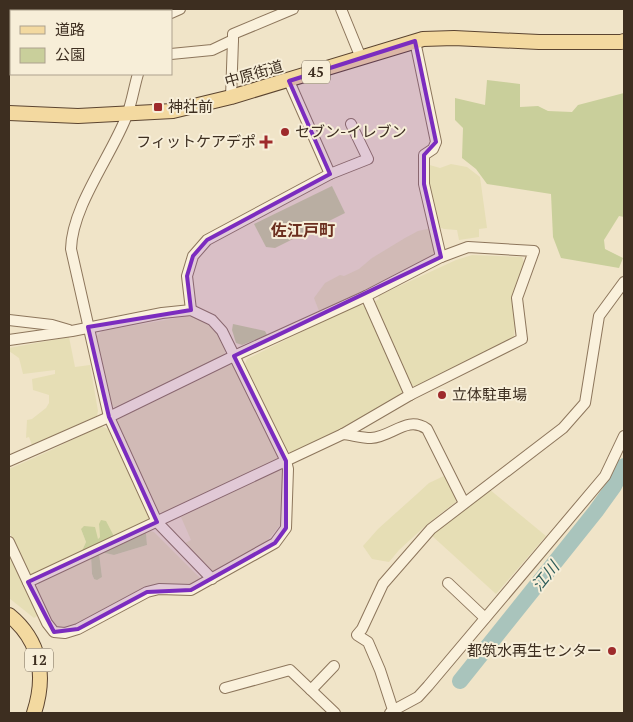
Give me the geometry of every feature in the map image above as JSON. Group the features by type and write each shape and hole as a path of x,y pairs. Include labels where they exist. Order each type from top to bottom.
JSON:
{"main road":[{"name":"中原街道","path":"9,113 76,116 173,111 231,98 415,41 454,38 539,42 624,41"},
{"name":"12","path":"9,615 29,636 39,660 41,683 34,713"}],"street":[{"path":"231,98 233,34 293,9"},
{"path":"340,9 361,58"},
{"path":"172,54 212,50 233,40"},
{"path":"415,41 436,142 433,149 424,155 424,184 440,257"},
{"path":"138,75 128,114 77,217 72,238 72,249 108,417 157,522 212,579"},
{"path":"289,81 330,174"},
{"path":"191,310 187,276 193,256 207,240 330,174 368,159 351,124"},
{"path":"9,461 108,417 234,356 366,296 440,257 468,247 534,251 517,298 522,339 410,395 343,434 28,582"},
{"path":"623,281 599,316 585,403 563,428 431,529 383,584 362,629 357,635 368,642 393,712 418,697 606,476 624,436"},
{"path":"366,296 410,395"},
{"path":"9,340 72,331 162,313 191,310 212,320 222,331 286,461 288,470 286,528 275,543 191,590 159,589 147,592 78,629 65,633 54,632 46,623 9,542"},
{"path":"9,320 52,325 72,331"},
{"path":"343,434 371,438 383,436 407,425 416,423 422,425 427,429 464,503"},
{"path":"446,596 451,586 485,618"},
{"path":"311,690 334,666"},
{"path":"225,688 290,670 335,713"}],"highlighted area":[{"path":"415,41 436,142 424,155 424,184 441,257 234,356 286,461 286,528 275,543 191,590 147,592 78,629 54,632 28,582 157,522 109,417 88,327 191,310 187,276 193,256 207,240 330,174 289,81"}],"shaded area":[{"path":"426,164 440,168 451,164 467,167 480,177 487,228 479,229 479,237 459,240 457,230 439,227 427,188"},
{"path":"432,228 437,252 433,259 319,311 314,298 325,283 340,275 344,276 359,269 372,258 418,231"},
{"path":"472,255 522,257 525,265 515,321 514,338 417,387 411,385 374,302 379,299 378,296 456,260"},
{"path":"358,304 364,306 403,388 401,395 332,434 292,453 288,451 245,364 247,359"},
{"path":"188,316 211,325 218,332 227,347 224,355 115,407 111,406 96,337 102,331"},
{"path":"69,337 75,367 90,365 98,411 97,416 32,445 29,437 26,438 27,420 32,419 46,408 49,403 49,395 33,390 32,379 55,374 55,370 23,374 19,358 9,351 9,348"},
{"path":"230,365 235,366 279,456 277,461 164,513 159,512 117,423 118,419"},
{"path":"101,426 108,429 149,518 148,522 116,537 99,524 100,537 97,540 81,529 86,542 81,553 32,575 29,574 9,531 9,469"},
{"path":"280,469 283,470 281,524 266,542 215,572 211,572 185,543 191,540 181,517"},
{"path":"446,475 454,490 456,502 423,528 389,562 372,559 363,546 378,529 429,483"},
{"path":"489,489 546,536 496,594 430,534"},
{"path":"154,532 200,578 200,582 196,585 155,587 72,626 64,628 53,624 36,589 39,583 91,556 94,579 102,577 100,552 114,555 147,545 146,533"},
{"path":"9,553 38,615 34,618 9,598"}],"green space":[{"path":"487,80 520,84 520,107 538,106 548,111 572,112 578,105 624,93 624,217 619,216 604,240 605,249 623,258 619,268 561,258 553,237 551,194 487,184 476,169 462,158 463,128 455,120 455,98 485,105"},
{"path":"332,186 345,213 275,248 266,247 254,224"},
{"path":"233,324 265,331 267,335 242,345 236,343 232,330"},
{"path":"101,520 106,521 118,544 146,533 147,545 114,555 100,552 102,577 97,580 94,579 92,574 91,556 81,553 86,542 81,529 84,526 95,527 98,539 100,537 99,524"}],"waterway":[{"name":"江川","path":"460,681 596,511 614,486 624,466"}],"place":[{"name":"神社前","path":"158,107"},
{"name":"セブン-イレブン","path":"285,132"},
{"name":"フィットケアデポ","path":"266,142"},
{"name":"立体駐車場","path":"442,395"},
{"name":"都筑水再生センター","path":"612,651"}],"district":[{"name":"佐江戸町","path":"303,230"}]}
